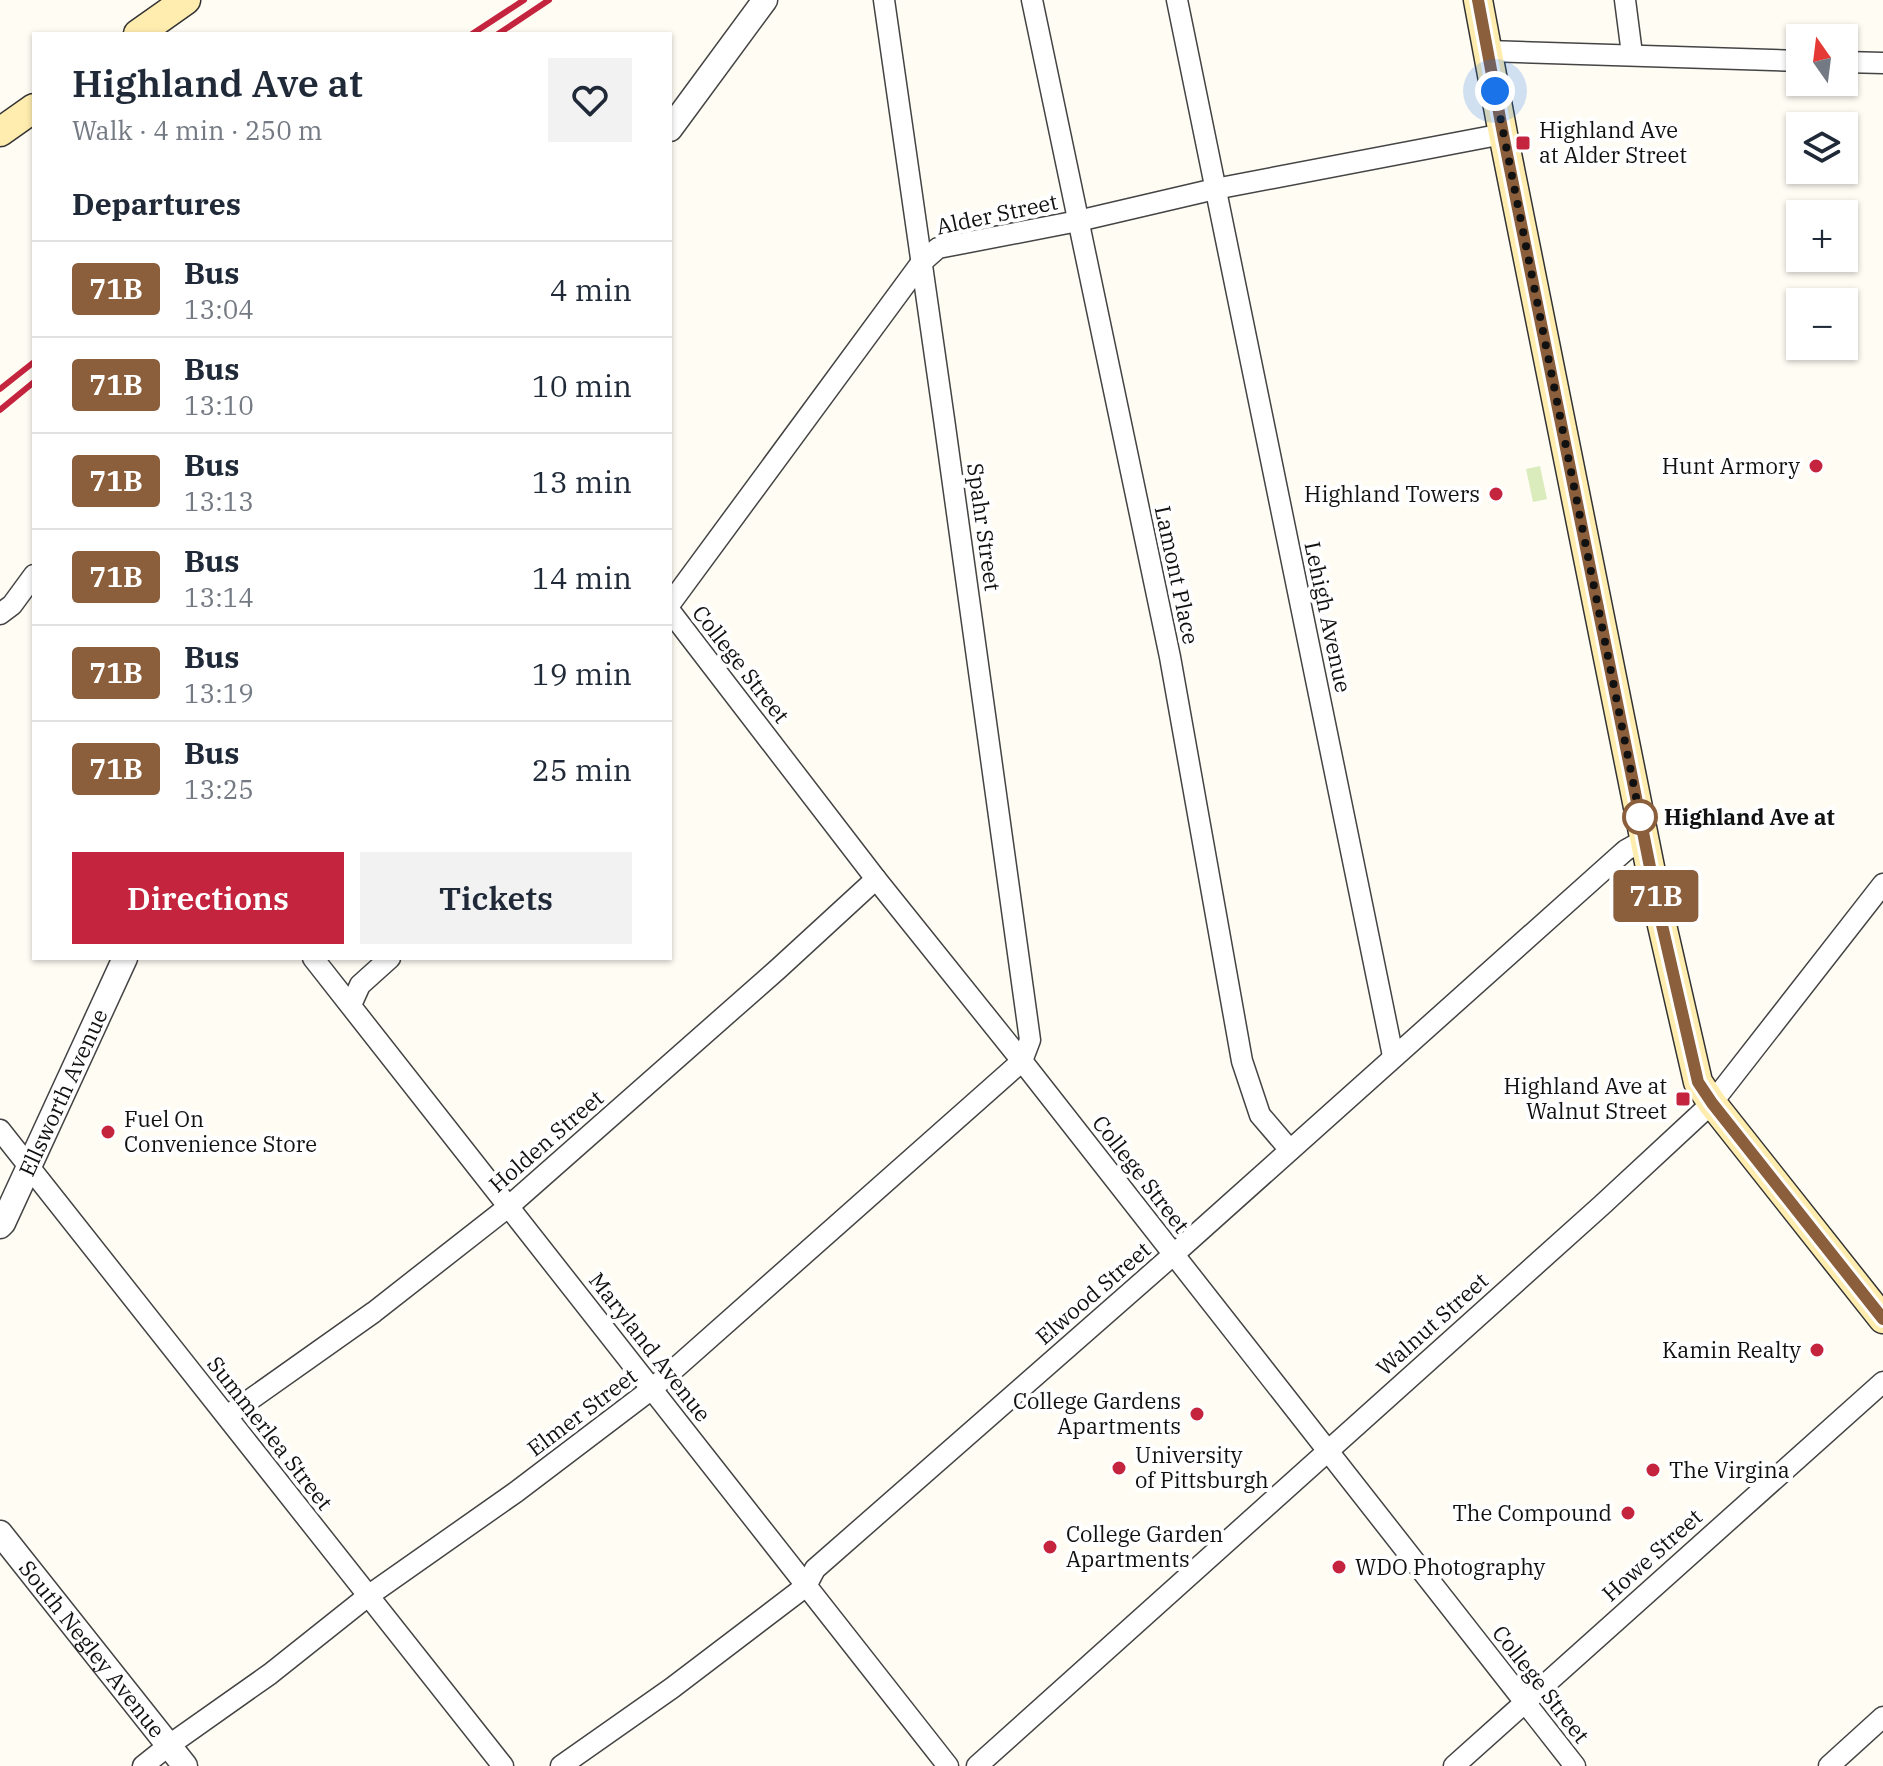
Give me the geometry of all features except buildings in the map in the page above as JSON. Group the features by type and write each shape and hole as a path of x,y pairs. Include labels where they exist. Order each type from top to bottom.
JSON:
{"main road":[{"path":"141,32 186,0"},
{"path":"1478,0 1644,840 1698,1082 1883,1319"},
{"path":"0,132 32,109"}],"street":[{"path":"672,126 765,0"},
{"name":"Spahr Street","path":"884,0 1030,1040 1022,1061"},
{"name":"Lamont Place","path":"1032,0 1170,657 1242,1061 1260,1115 1290,1150"},
{"name":"Lehigh Avenue","path":"1177,0 1393,1056"},
{"path":"1625,0 1632,54"},
{"path":"1488,51 1786,60"},
{"path":"1858,62 1883,63"},
{"name":"Alder Street","path":"672,601 921,263 938,248 1078,221 1215,189 1503,134"},
{"path":"0,614 31,589"},
{"name":"College Street","path":"672,614 876,879 1575,1766"},
{"name":"Elwood Street","path":"561,1766 672,1688 806,1586 815,1569 1173,1255 1626,850 1644,840"},
{"name":"Holden Street","path":"227,1416 374,1312 508,1207 876,879"},
{"name":"Walnut Street","path":"977,1766 1712,1103 1883,884"},
{"name":"Ellsworth Avenue","path":"0,1226 124,960"},
{"name":"Maryland Avenue","path":"315,960 948,1766"},
{"path":"351,1005 360,985 388,960"},
{"name":"Elmer Street","path":"143,1766 270,1674 368,1596 516,1492 653,1388 1022,1061"},
{"name":"Summerlea Street","path":"0,1130 503,1766"},
{"name":"Howe Street","path":"1454,1766 1883,1382"},
{"name":"South Negley Avenue","path":"0,1533 185,1766"},
{"path":"1829,1766 1883,1717"}],"green space":[{"path":"1540,466 1547,499 1533,502 1526,469"}],"railway":[{"path":"475,32 524,0"},
{"path":"501,32 549,0"},
{"path":"0,389 32,364"},
{"path":"0,410 32,384"}],"bus line":[{"name":"71B","path":"1478,0 1659,912 1698,1082 1883,1319"}],"place":[{"name":"Highland Ave at Alder Street","path":"1523,143"},
{"name":"Hunt Armory","path":"1816,466"},
{"name":"Highland Towers","path":"1496,494"},
{"name":"Highland Ave at","path":"1640,817"},
{"name":"Highland Ave at Walnut Street","path":"1683,1099"},
{"name":"Fuel On Convenience Store","path":"108,1132"},
{"name":"Kamin Realty","path":"1817,1350"},
{"name":"College Gardens Apartments","path":"1197,1414"},
{"name":"University of Pittsburgh","path":"1119,1468"},
{"name":"The Virgina","path":"1653,1470"},
{"name":"The Compound","path":"1628,1513"},
{"name":"College Garden Apartments","path":"1050,1547"},
{"name":"WDO Photography","path":"1339,1567"}],"route":[{"path":"1495,91 1640,817"}]}
